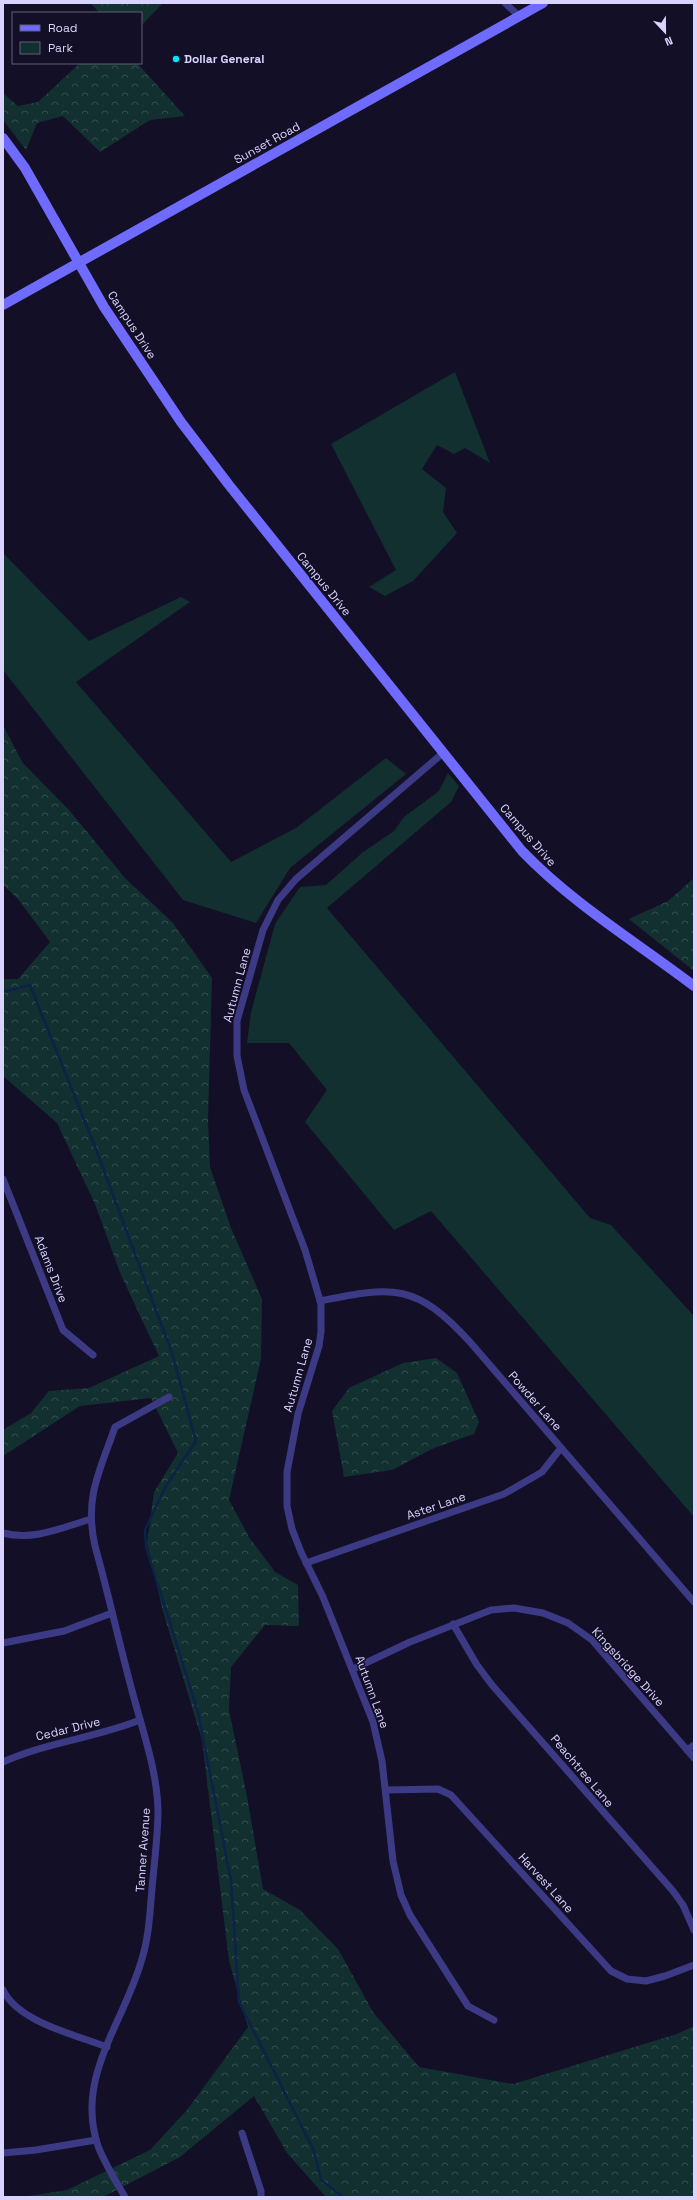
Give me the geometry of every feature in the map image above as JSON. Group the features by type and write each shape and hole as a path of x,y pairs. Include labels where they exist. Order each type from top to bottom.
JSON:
{"street":[{"path":"505,3 519,16"},
{"name":"Sunset Road","path":"3,305 543,3"},
{"name":"Campus Drive","path":"3,138 25,168 79,263 130,348 197,444 522,851 548,877 694,986"},
{"name":"Autumn Lane","path":"443,753 306,870 284,891 263,930 240,1009 236,1044 240,1079 305,1250 320,1301 322,1318 319,1346 298,1414 286,1483 289,1517 306,1563 323,1597 353,1669 377,1735 386,1790 394,1867 405,1905 468,2006 494,2020"},
{"name":"Adams Drive","path":"3,1179 63,1330 94,1354"},
{"name":"Powder Lane","path":"320,1301 366,1292 391,1291 410,1295 429,1304 460,1330 694,1602"},
{"name":"Tanner Avenue","path":"125,2197 108,2168 96,2140 92,2122 92,2097 95,2080 107,2047 139,1969 150,1916 157,1831 157,1803 150,1757 112,1613 91,1519 91,1502 96,1478 115,1427 169,1397"},
{"name":"Aster Lane","path":"306,1563 504,1494 542,1472 561,1448"},
{"path":"3,1533 18,1537 33,1536 91,1519"},
{"name":"Kingsbridge Drive","path":"353,1669 410,1642 476,1615 506,1608 543,1613 568,1623 584,1633 599,1648 694,1758"},
{"path":"3,1643 64,1631 112,1613"},
{"name":"Peachtree Lane","path":"453,1624 477,1665 492,1685 673,1891 683,1905 694,1930"},
{"name":"Cedar Drive","path":"3,1762 39,1748 120,1728 140,1720"},
{"path":"687,1750 694,1745"},
{"name":"Harvest Lane","path":"386,1790 438,1789 451,1795 567,1922 596,1957 618,1976 636,1981 646,1981 665,1976 694,1965"},
{"path":"3,1990 16,2007 30,2017 107,2047"},
{"path":"242,2133 261,2191 261,2197"},
{"path":"3,2153 96,2140"}],"green space":[{"path":"90,3 163,3 142,25 142,12 99,12"},
{"path":"98,3 161,3 142,21 142,12 105,12"},
{"path":"79,64 138,64 185,116 150,120 100,152 63,116 37,123 26,150 3,120 3,93 18,106 38,102"},
{"path":"455,372 490,463 465,448 454,454 437,445 422,469 446,488 443,512 457,533 413,581 385,596 369,587 396,570 331,444"},
{"path":"3,553 89,641 181,597 190,602 76,682 231,862 296,828 386,758 406,774 290,868 256,923 183,900 3,670"},
{"path":"3,725 22,762 69,810 125,878 173,923 212,978 208,1119 210,1167 231,1228 262,1299 261,1359 229,1500 249,1537 275,1572 298,1585 299,1626 265,1625 231,1667 229,1710 247,1796 263,1889 300,1910 338,1949 373,2012 419,2067 513,2084 677,2034 694,2026 694,2197 326,2197 287,2153 254,2096 180,2157 103,2197 22,2197 67,2190 150,2150 187,2110 248,2027 229,1961 202,1740 162,1608 147,1543 154,1492 178,1453 151,1398 80,1406 3,1456 3,1430 31,1413 49,1391 89,1388 159,1356 121,1275 95,1204 57,1123 3,1076 3,979 18,979 50,942 18,899 3,885"},
{"path":"448,773 459,786 451,802 327,908 590,1218 611,1225 694,1316 694,1517 431,1211 394,1230 305,1122 327,1090 289,1043 247,1043 251,1012 275,924 300,887 326,885 362,853 394,831 404,817 439,791"},
{"path":"694,878 694,971 629,919 668,901"},
{"path":"436,1358 457,1373 479,1422 474,1434 434,1448 392,1470 344,1477 332,1411 349,1388 403,1363"}],"waterway":[{"path":"3,992 30,985 97,1152 172,1353 196,1441 167,1484 145,1530 146,1547 198,1712 231,1881 239,2002 314,2151 321,2180 343,2197"}],"place":[{"name":"Dollar General","path":"176,59"}]}
